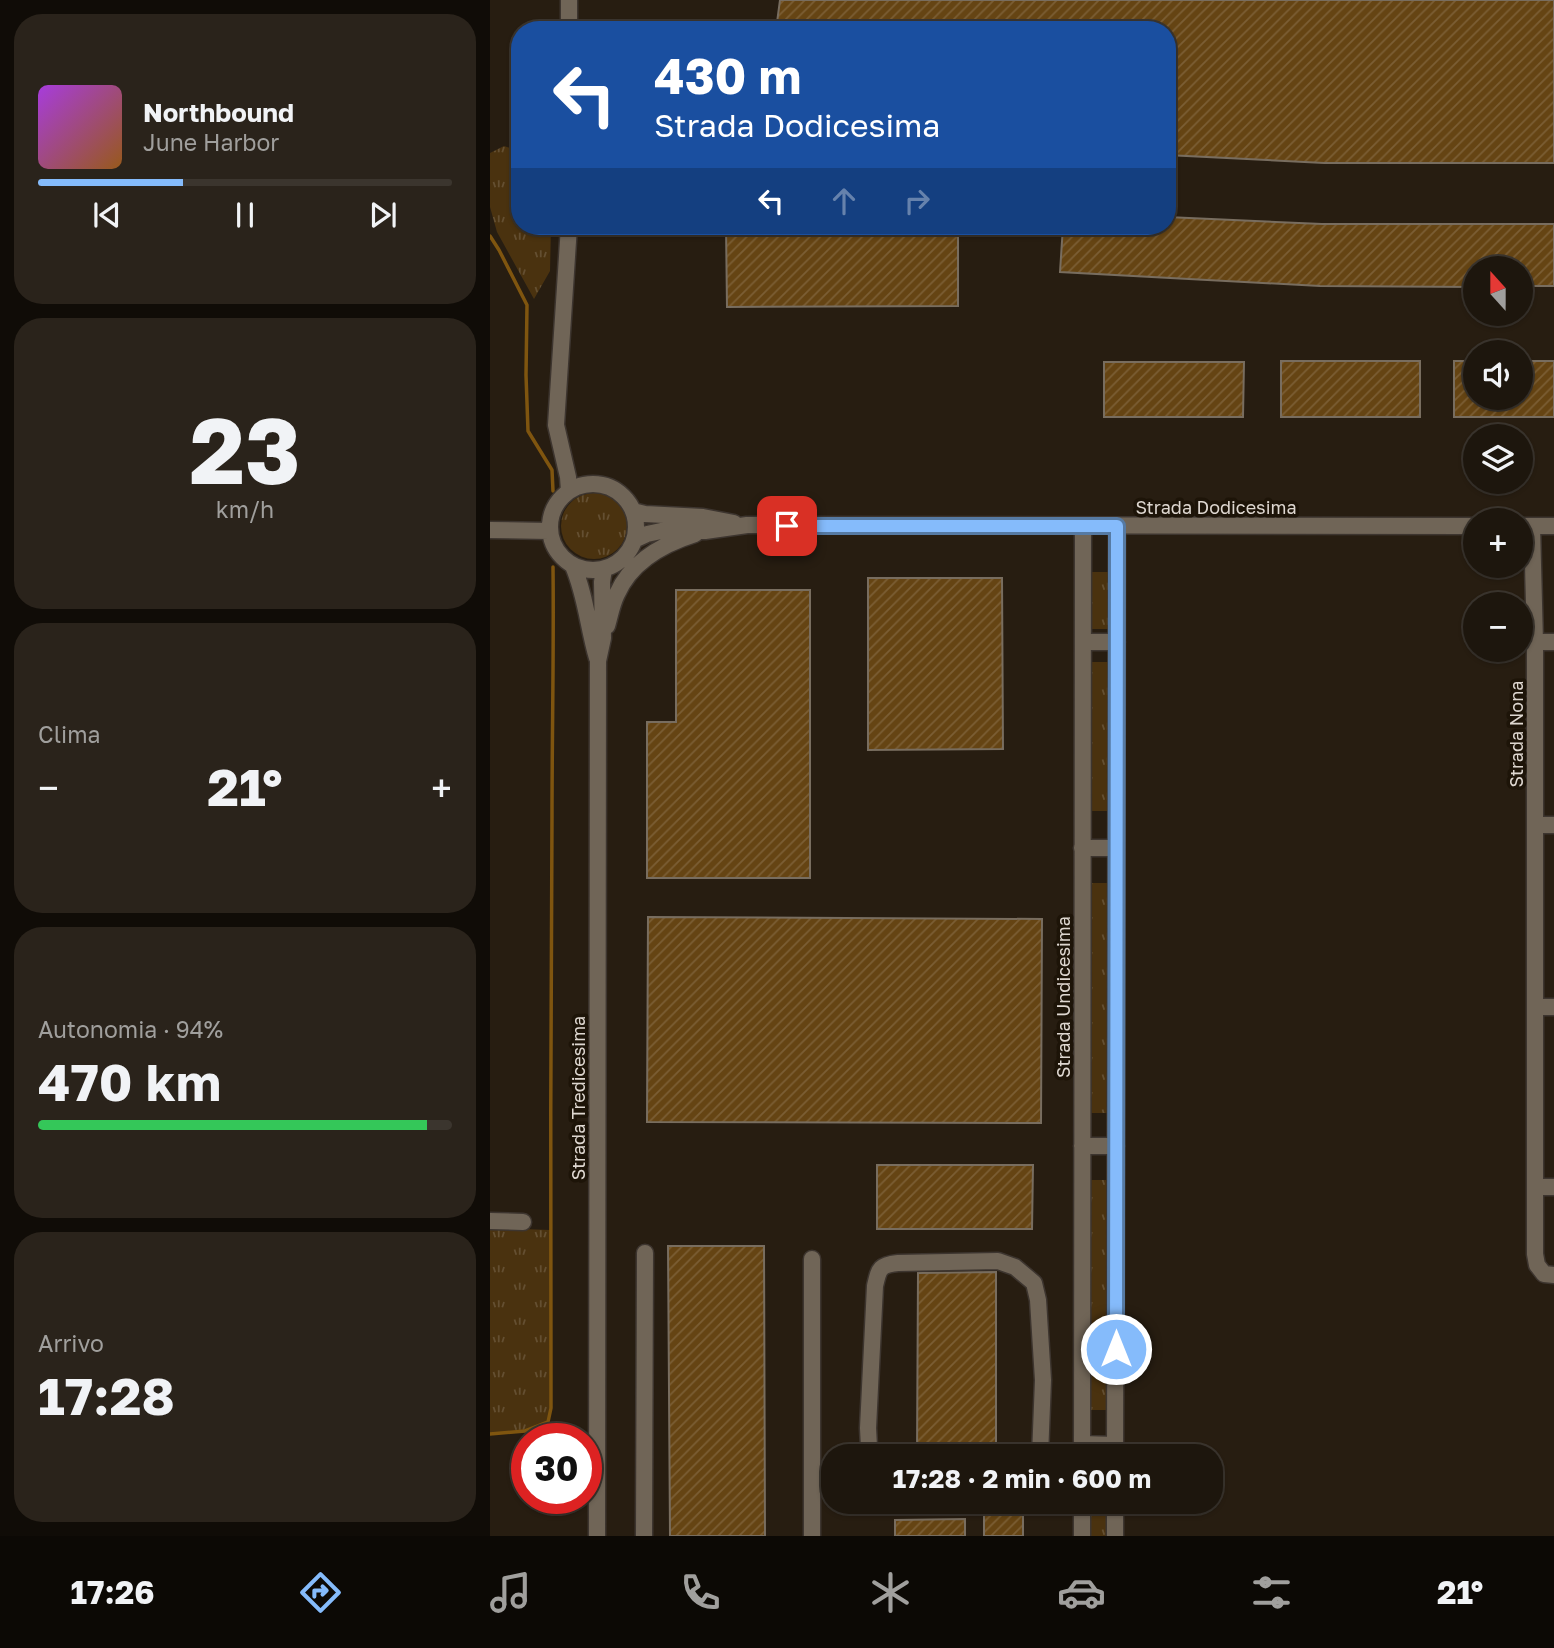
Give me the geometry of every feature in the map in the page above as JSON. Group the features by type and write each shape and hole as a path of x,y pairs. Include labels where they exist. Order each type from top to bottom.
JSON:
{"street":[{"path":"569,0 569,21"},
{"path":"568,235 556,425 569,491"},
{"path":"563,451 591,484"},
{"path":"591,484 604,485 617,491 633,511 636,526 634,540 621,560 604,569 592,571 573,566 561,557 553,545 550,531 550,519 560,499 576,487 591,484"},
{"path":"633,511 703,517 747,525"},
{"path":"598,661 617,594 626,578 641,562 675,541 705,531 747,525"},
{"name":"Strada Dodicesima","path":"747,525 1463,526"},
{"name":"Strada Undicesima","path":"1082,1444 1083,526"},
{"name":"Strada Undicesima","path":"1115,1444 1117,526"},
{"path":"1533,526 1554,526"},
{"path":"490,530 550,531"},
{"path":"634,540 661,531 705,531"},
{"path":"573,566 578,576 598,661"},
{"path":"603,639 604,569"},
{"name":"Strada Nona","path":"1531,578 1535,642 1535,1254 1538,1265 1549,1268"},
{"path":"1083,642 1117,642"},
{"path":"1535,642 1554,642"},
{"name":"Strada Tredicesima","path":"597,1536 598,661"},
{"path":"1535,825 1554,825"},
{"path":"1082,848 1116,848"},
{"path":"1535,1007 1554,1007"},
{"path":"1082,1146 1116,1146"},
{"path":"1535,1187 1554,1187"},
{"path":"490,1221 523,1222"},
{"path":"644,1536 645,1254"},
{"path":"812,1259 812,1536"},
{"path":"869,1444 875,1286 879,1270 886,1264 898,1263 998,1261 1015,1267 1034,1283 1038,1300 1043,1380 1040,1444"},
{"path":"1082,1514 1082,1536"},
{"path":"1115,1514 1115,1536"}],"green space":[{"path":"504,146 511,148 511,235 551,235 550,271 534,299 497,232 490,207 490,153"},
{"path":"594,493 617,503 627,526 617,549 594,559 571,549 561,526 571,503"},
{"path":"1091,572 1109,572 1109,629 1091,629"},
{"path":"1091,662 1109,662 1109,811 1091,811"},
{"path":"1091,883 1109,883 1108,1113 1090,1113"},
{"path":"1090,1180 1109,1180 1108,1410 1090,1410"},
{"path":"490,1228 550,1230 551,1408 548,1422 511,1423 511,1432 490,1434"},
{"path":"1090,1514 1108,1514 1108,1536 1090,1536"}],"building":[{"path":"780,0 1554,0 1554,163 1324,163 1176,155 1176,21 777,21"},
{"path":"1176,217 1322,224 1554,224 1554,286 1533,286 1533,256 1463,256 1463,287 1320,286 1060,272 1062,235 1176,235"},
{"path":"726,235 958,235 958,306 727,307"},
{"path":"1281,361 1420,361 1420,417 1281,417"},
{"path":"1454,361 1463,361 1463,410 1533,410 1533,361 1554,361 1554,417 1454,417"},
{"path":"1104,362 1244,362 1243,417 1104,417"},
{"path":"868,578 1002,578 1003,749 868,750"},
{"path":"676,590 810,590 810,878 647,878 647,722 676,722"},
{"path":"648,917 1042,919 1041,1123 647,1122"},
{"path":"877,1165 1033,1165 1032,1229 877,1229"},
{"path":"668,1246 764,1246 765,1536 670,1536"},
{"path":"996,1272 996,1444 917,1444 918,1273"},
{"path":"984,1514 1023,1514 1023,1536 984,1536"},
{"path":"965,1519 965,1536 895,1536 895,1520"}],"waterway":[{"path":"490,236 527,305 528,431 552,470 553,491"},
{"path":"490,1434 525,1431 548,1422 551,1408 553,567"}],"route":[{"path":"787,526 1117,526 1116,1349"}]}
